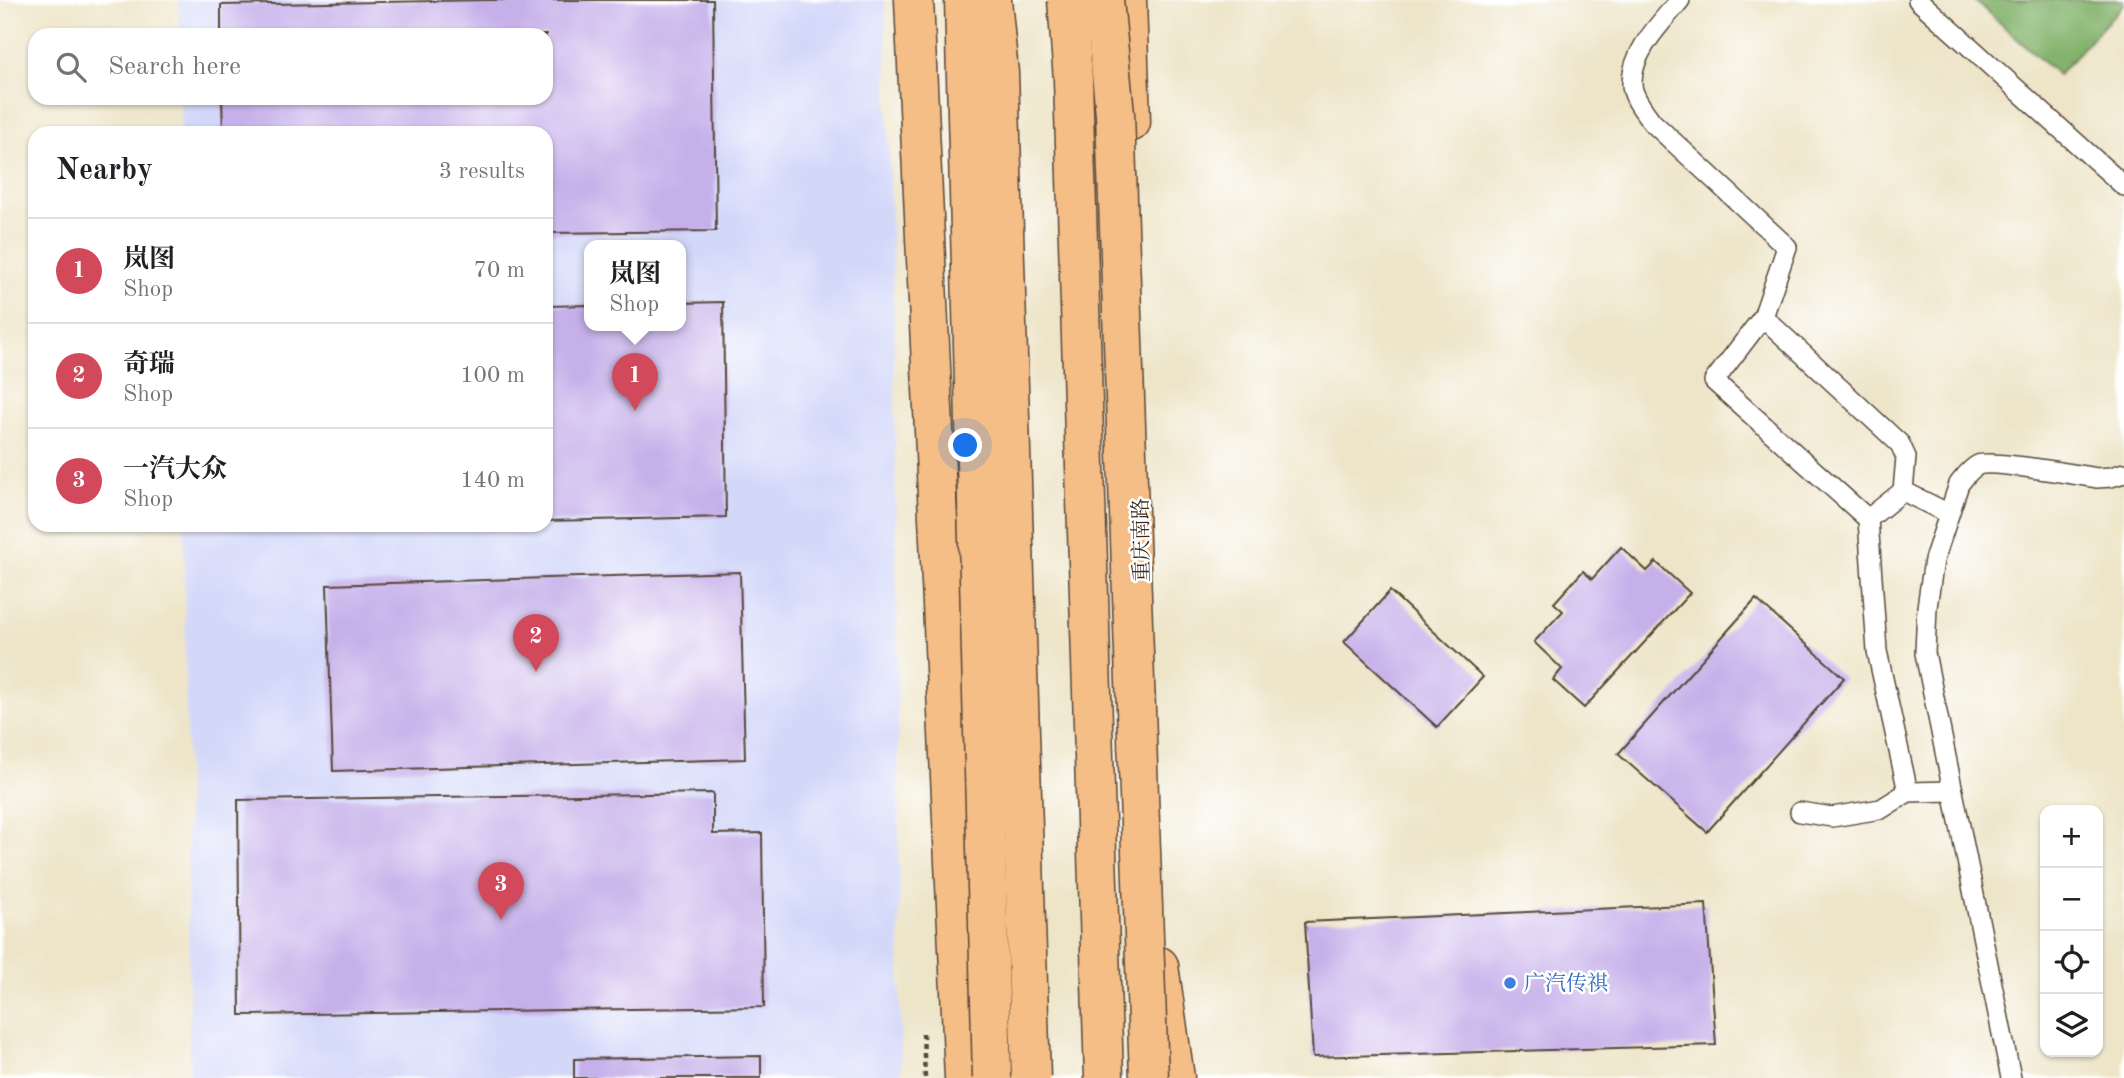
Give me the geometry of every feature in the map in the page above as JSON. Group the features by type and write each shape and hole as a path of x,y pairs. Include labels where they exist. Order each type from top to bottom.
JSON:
{"main road":[{"path":"914,0 964,1078"},
{"path":"964,0 992,1078"},
{"path":"992,0 999,87 1031,1078"},
{"path":"1067,0 1073,80 1104,1078"},
{"path":"1104,0 1115,114 1149,1078"},
{"name":"重庆南路","path":"1126,0 1129,32 1150,902 1175,1078"}],"lane":[{"path":"1680,0 1646,41 1635,67 1632,85 1641,106 1652,122 1787,247 1763,317 1714,381 1868,519 1877,651 1908,792"},
{"path":"1918,0 2124,186"},
{"path":"1763,317 1900,444 1906,457 1903,491 1868,519"},
{"path":"2011,1078 1925,653 1927,607 1934,560 1959,484 1966,474 1979,465 1998,464 2097,478 2124,473"},
{"path":"1903,491 1949,514"},
{"path":"1800,812 1832,817 1881,808 1908,792 1953,791"}],"shaded area":[{"path":"179,0 885,0 894,329 901,1078 190,1078 184,532 553,532 553,126 181,126 180,105 553,105 553,28 180,28"}],"green space":[{"path":"1974,0 2123,0 2124,4 2058,75"}],"building":[{"path":"488,0 713,0 716,231 553,233 553,126 223,126 222,105 553,105 553,28 221,28 221,5"},
{"path":"723,302 726,517 553,521 553,306 584,305 584,331 686,331 686,303"},
{"path":"1621,547 1647,571 1656,562 1690,593 1584,708 1553,680 1562,669 1534,642 1563,611 1554,603 1583,571 1592,579"},
{"path":"740,572 745,759 333,771 327,585"},
{"path":"1390,591 1483,677 1437,727 1344,642"},
{"path":"1756,599 1844,678 1707,832 1618,754"},
{"path":"713,793 713,834 762,833 764,1007 240,1015 238,800"},
{"name":"广汽传祺","path":"1706,904 1716,1045 1313,1057 1305,922"},
{"path":"761,1056 761,1078 574,1078 574,1059"}],"place":[{"name":"岚图","path":"635,411"},
{"name":"奇瑞","path":"536,672"},
{"name":"一汽大众","path":"501,920"},
{"name":"广汽传祺","path":"1510,983"}]}
